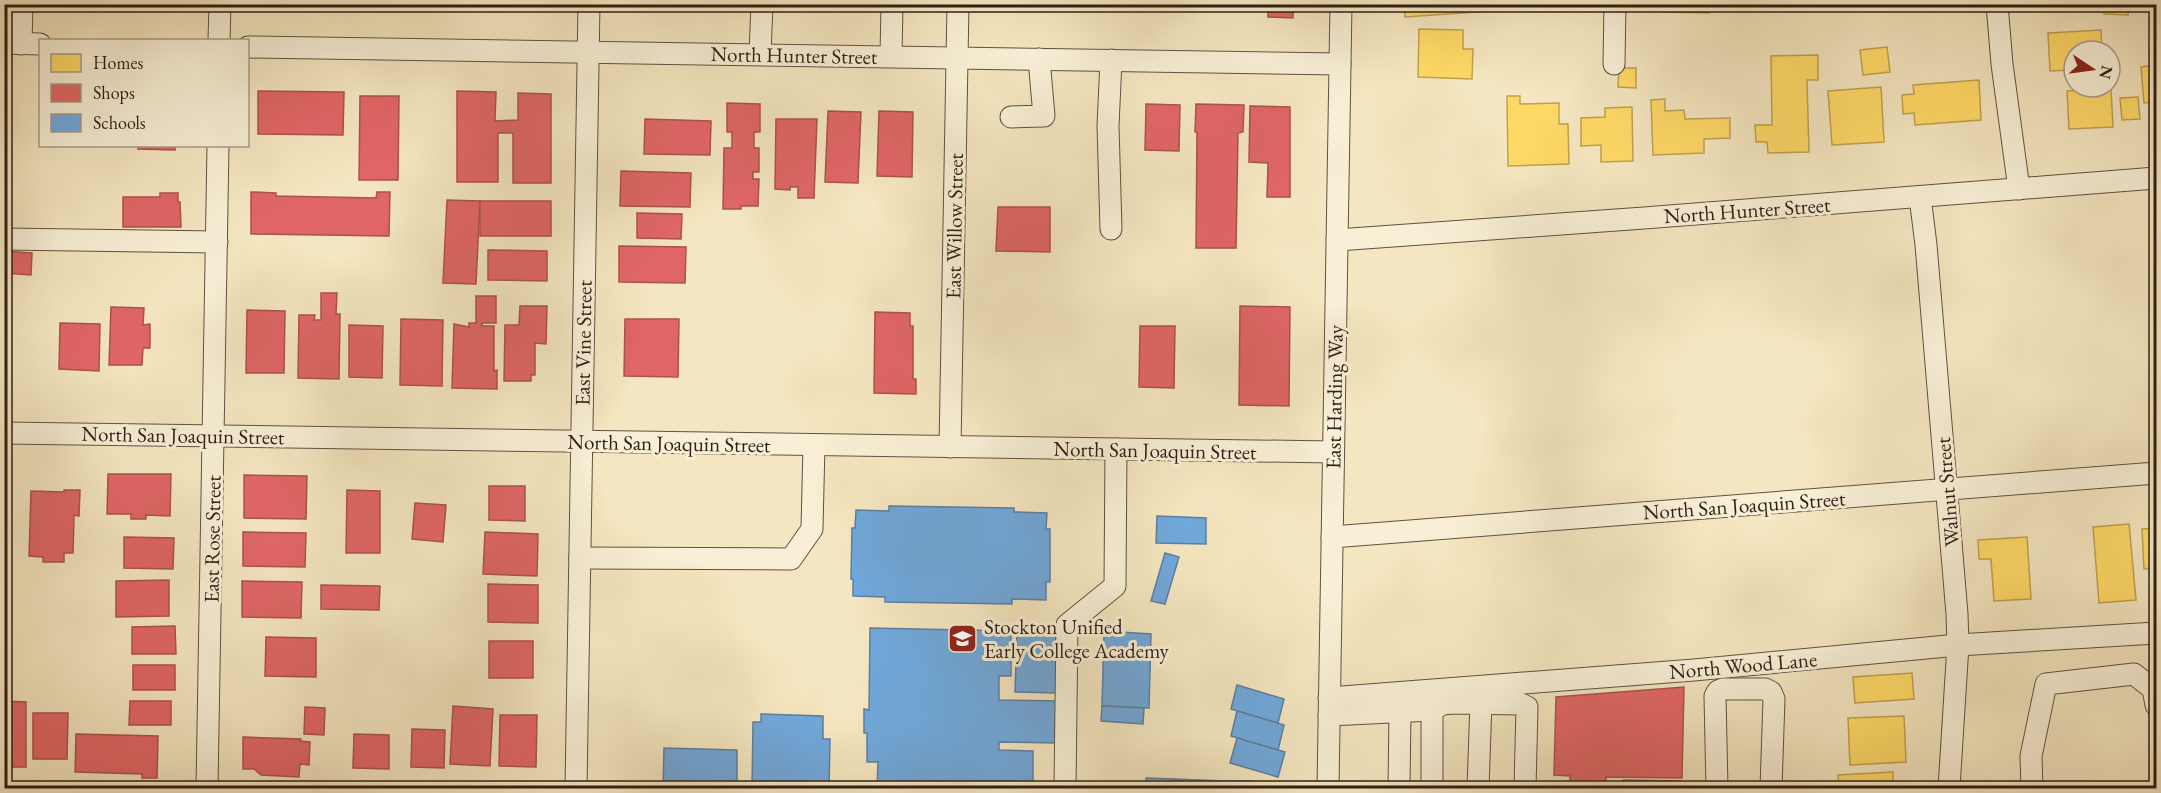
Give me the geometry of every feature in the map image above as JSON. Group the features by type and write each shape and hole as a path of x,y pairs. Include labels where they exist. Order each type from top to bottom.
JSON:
{"street":[{"path":"22,4 22,44"},
{"path":"219,39 220,4"},
{"name":"East Vine Street","path":"576,789 589,4"},
{"path":"760,54 762,4"},
{"path":"891,56 892,4"},
{"name":"East Willow Street","path":"950,447 958,4"},
{"name":"East Harding Way","path":"1328,789 1341,4"},
{"path":"1614,64 1615,4"},
{"path":"1997,4 2002,64 2019,189"},
{"name":"North Hunter Street","path":"249,47 1340,64"},
{"path":"1011,117 1044,116 1039,59"},
{"path":"1111,60 1108,126 1111,229"},
{"name":"East Rose Street","path":"207,789 218,147"},
{"name":"North Hunter Street","path":"1337,240 2157,178"},
{"name":"Walnut Street","path":"1920,197 1947,490 1958,645 1949,789"},
{"path":"4,239 217,242"},
{"name":"North San Joaquin Street","path":"4,433 1333,452"},
{"path":"580,558 791,559 812,529 814,445"},
{"path":"1065,789 1067,625 1115,586 1116,449"},
{"name":"North San Joaquin Street","path":"1332,537 2157,473"},
{"name":"North Wood Lane","path":"1329,707 1958,645 2157,633"},
{"path":"2032,789 2031,756 2046,684 2134,674 2153,689 2157,705"},
{"path":"1717,789 1715,696 1723,689 1765,689 1771,692 1774,699 1771,789"},
{"path":"1478,789 1481,702"},
{"path":"1329,707 1400,713 1432,710 1443,704 1453,703 1521,704 1527,707 1525,789"},
{"path":"1432,710 1432,789"},
{"path":"1399,789 1400,713"}],"building: Homes":[{"path":"1404,4 1490,4 1491,11 1405,17"},
{"path":"1660,4 1710,4 1710,13 1660,12"},
{"path":"2104,4 2128,4 2128,15 2104,14"},
{"path":"1419,29 1463,30 1463,49 1473,49 1472,79 1418,77"},
{"path":"2101,30 2101,39 2062,39 2062,70 2050,71 2048,33"},
{"path":"1887,47 1890,72 1863,75 1860,50"},
{"path":"1818,55 1818,80 1807,80 1809,152 1768,153 1767,142 1756,142 1755,125 1772,125 1771,56"},
{"path":"2156,65 2155,121 2154,102 2144,103 2141,67"},
{"path":"1619,68 1636,68 1636,88 1618,87"},
{"path":"1979,80 1981,120 1915,125 1914,113 1903,114 1902,95 1914,94 1913,85"},
{"path":"1881,87 1884,142 1832,145 1828,91"},
{"path":"1507,96 1520,96 1520,104 1559,103 1559,124 1568,124 1569,164 1508,166"},
{"path":"2138,97 2140,119 2122,120 2120,99"},
{"path":"1665,99 1665,111 1684,110 1685,119 1730,118 1730,138 1704,139 1704,153 1653,155 1651,100"},
{"path":"2067,99 2112,99 2113,127 2069,129"},
{"path":"1632,107 1633,161 1601,162 1601,145 1581,146 1581,118 1605,117 1605,108"},
{"path":"2129,524 2136,600 2099,603 2093,527"},
{"path":"2156,528 2156,568 2144,569 2142,529"},
{"path":"2027,537 2031,599 1994,601 1991,559 1979,559 1978,540"},
{"path":"1912,673 1914,699 1855,703 1853,677"},
{"path":"1904,716 1906,762 1850,765 1848,718"},
{"path":"1893,772 1893,788 1839,788 1838,775"}],"building: Shops":[{"path":"1226,4 1293,4 1293,18 1268,17 1268,7 1260,7 1260,11 1226,10"},
{"path":"258,91 344,92 343,135 258,134"},
{"path":"457,91 496,92 495,121 518,120 518,93 551,94 551,183 513,183 513,133 498,133 498,182 457,182"},
{"path":"360,96 399,96 398,180 359,180"},
{"path":"727,103 760,104 760,132 754,132 754,148 759,148 759,172 753,172 753,179 759,179 758,206 723,209 724,148 732,148 732,132 727,132"},
{"path":"1146,104 1180,105 1179,151 1145,150"},
{"path":"1196,104 1244,105 1243,132 1238,133 1236,248 1196,248"},
{"path":"1250,106 1290,107 1290,197 1267,197 1268,163 1249,162"},
{"path":"828,111 861,112 858,183 825,182"},
{"path":"879,111 913,112 912,177 877,176"},
{"path":"645,119 711,121 710,155 644,154"},
{"path":"776,119 817,119 814,198 798,198 798,187 790,187 790,190 775,189"},
{"path":"138,147 175,147 175,150 138,149"},
{"path":"621,171 691,173 690,207 620,206"},
{"path":"251,192 276,193 276,196 376,198 377,192 390,192 389,236 251,234"},
{"path":"160,193 178,193 181,227 123,227 123,197 160,197"},
{"path":"447,200 480,201 476,284 443,283"},
{"path":"480,201 551,201 551,236 480,236"},
{"path":"998,207 1050,207 1050,252 996,251"},
{"path":"637,213 682,214 681,239 637,238"},
{"path":"619,246 686,247 685,283 619,282"},
{"path":"488,250 547,251 547,281 488,280"},
{"path":"4,251 32,253 31,275 4,273"},
{"path":"321,293 337,293 336,314 340,314 339,379 298,378 299,315 315,315 314,320 321,320"},
{"path":"476,296 496,296 496,323 482,323 482,326 494,326 494,371 497,370 497,389 452,388 454,324 469,327 469,323 476,323"},
{"path":"520,306 547,306 546,344 535,343 535,375 531,375 531,381 504,381 505,325 519,325"},
{"path":"1240,306 1290,307 1289,406 1239,405"},
{"path":"111,307 144,308 143,325 150,324 150,348 143,348 142,365 109,365"},
{"path":"247,310 285,311 284,373 246,373"},
{"path":"875,312 910,313 910,326 913,326 913,379 916,379 916,394 874,393"},
{"path":"401,319 443,320 442,386 400,385"},
{"path":"625,319 679,319 678,377 624,376"},
{"path":"60,323 100,324 99,371 59,369"},
{"path":"349,325 383,326 382,378 349,377"},
{"path":"1140,326 1175,326 1174,388 1139,387"},
{"path":"108,474 171,474 170,516 146,515 146,519 131,519 131,514 107,514"},
{"path":"244,475 307,476 306,519 244,518"},
{"path":"489,486 525,486 525,521 489,520"},
{"path":"64,490 80,490 79,516 74,515 73,553 64,553 64,562 43,562 43,557 29,556 31,491 64,492"},
{"path":"347,490 380,491 380,553 346,553"},
{"path":"415,503 446,505 443,542 412,539"},
{"path":"243,532 306,533 305,567 243,566"},
{"path":"485,532 538,534 537,576 483,574"},
{"path":"124,537 174,538 173,569 124,568"},
{"path":"169,580 169,616 116,617 116,581"},
{"path":"242,581 302,582 301,618 242,617"},
{"path":"488,584 538,585 538,623 488,622"},
{"path":"321,585 380,586 379,610 321,609"},
{"path":"175,626 176,654 132,654 132,627"},
{"path":"266,637 316,638 316,677 265,676"},
{"path":"489,641 533,641 533,678 489,678"},
{"path":"133,665 175,665 175,690 133,690"},
{"path":"1684,687 1682,778 1606,777 1606,785 1570,784 1570,776 1554,775 1556,697"},
{"path":"4,701 26,702 26,767 4,767"},
{"path":"130,701 171,701 171,725 129,725"},
{"path":"453,706 493,709 490,766 450,764"},
{"path":"305,707 325,708 324,735 304,734"},
{"path":"33,713 68,713 67,759 33,759"},
{"path":"500,715 537,715 536,767 499,766"},
{"path":"412,729 445,730 444,768 411,767"},
{"path":"76,734 158,736 157,778 142,778 142,774 75,772"},
{"path":"354,734 389,735 389,769 353,768"},
{"path":"243,737 301,739 300,741 310,742 309,765 300,764 299,777 261,775 254,769 243,769"},
{"path":"1623,780 1681,781 1681,788 1623,788"}],"building: Schools":[{"path":"889,506 1014,508 1014,512 1047,513 1046,529 1050,529 1050,582 1046,582 1046,600 1012,599 1012,604 885,602 885,597 853,596 852,528 855,528 856,510 889,511"},
{"path":"1157,516 1206,518 1206,544 1156,543"},
{"path":"1165,553 1179,557 1165,604 1151,601"},
{"path":"870,628 1011,631 1011,676 999,676 999,700 1059,701 1058,743 999,742 999,750 1033,751 1033,788 877,788 878,762 867,762 867,733 864,733 864,709 869,710"},
{"path":"1017,631 1058,632 1056,693 1015,692"},
{"path":"1104,631 1151,634 1149,708 1102,706"},
{"path":"1237,685 1284,699 1278,723 1231,709"},
{"path":"1102,706 1144,708 1143,724 1101,721"},
{"path":"1237,711 1284,725 1278,750 1231,736"},
{"path":"761,714 823,716 823,739 830,739 829,788 752,788 753,722 761,722"},
{"path":"1237,738 1285,752 1278,777 1230,763"},
{"path":"664,748 737,750 737,788 663,788"},
{"path":"1146,778 1173,779 1173,788 1146,788"},
{"path":"1173,779 1198,780 1198,788 1173,788"},
{"path":"1198,780 1225,781 1225,788 1198,788"},
{"path":"1225,781 1252,781 1252,788 1225,788"}],"place":[{"name":"Stockton Unified Early College Academy","path":"963,638"}]}
